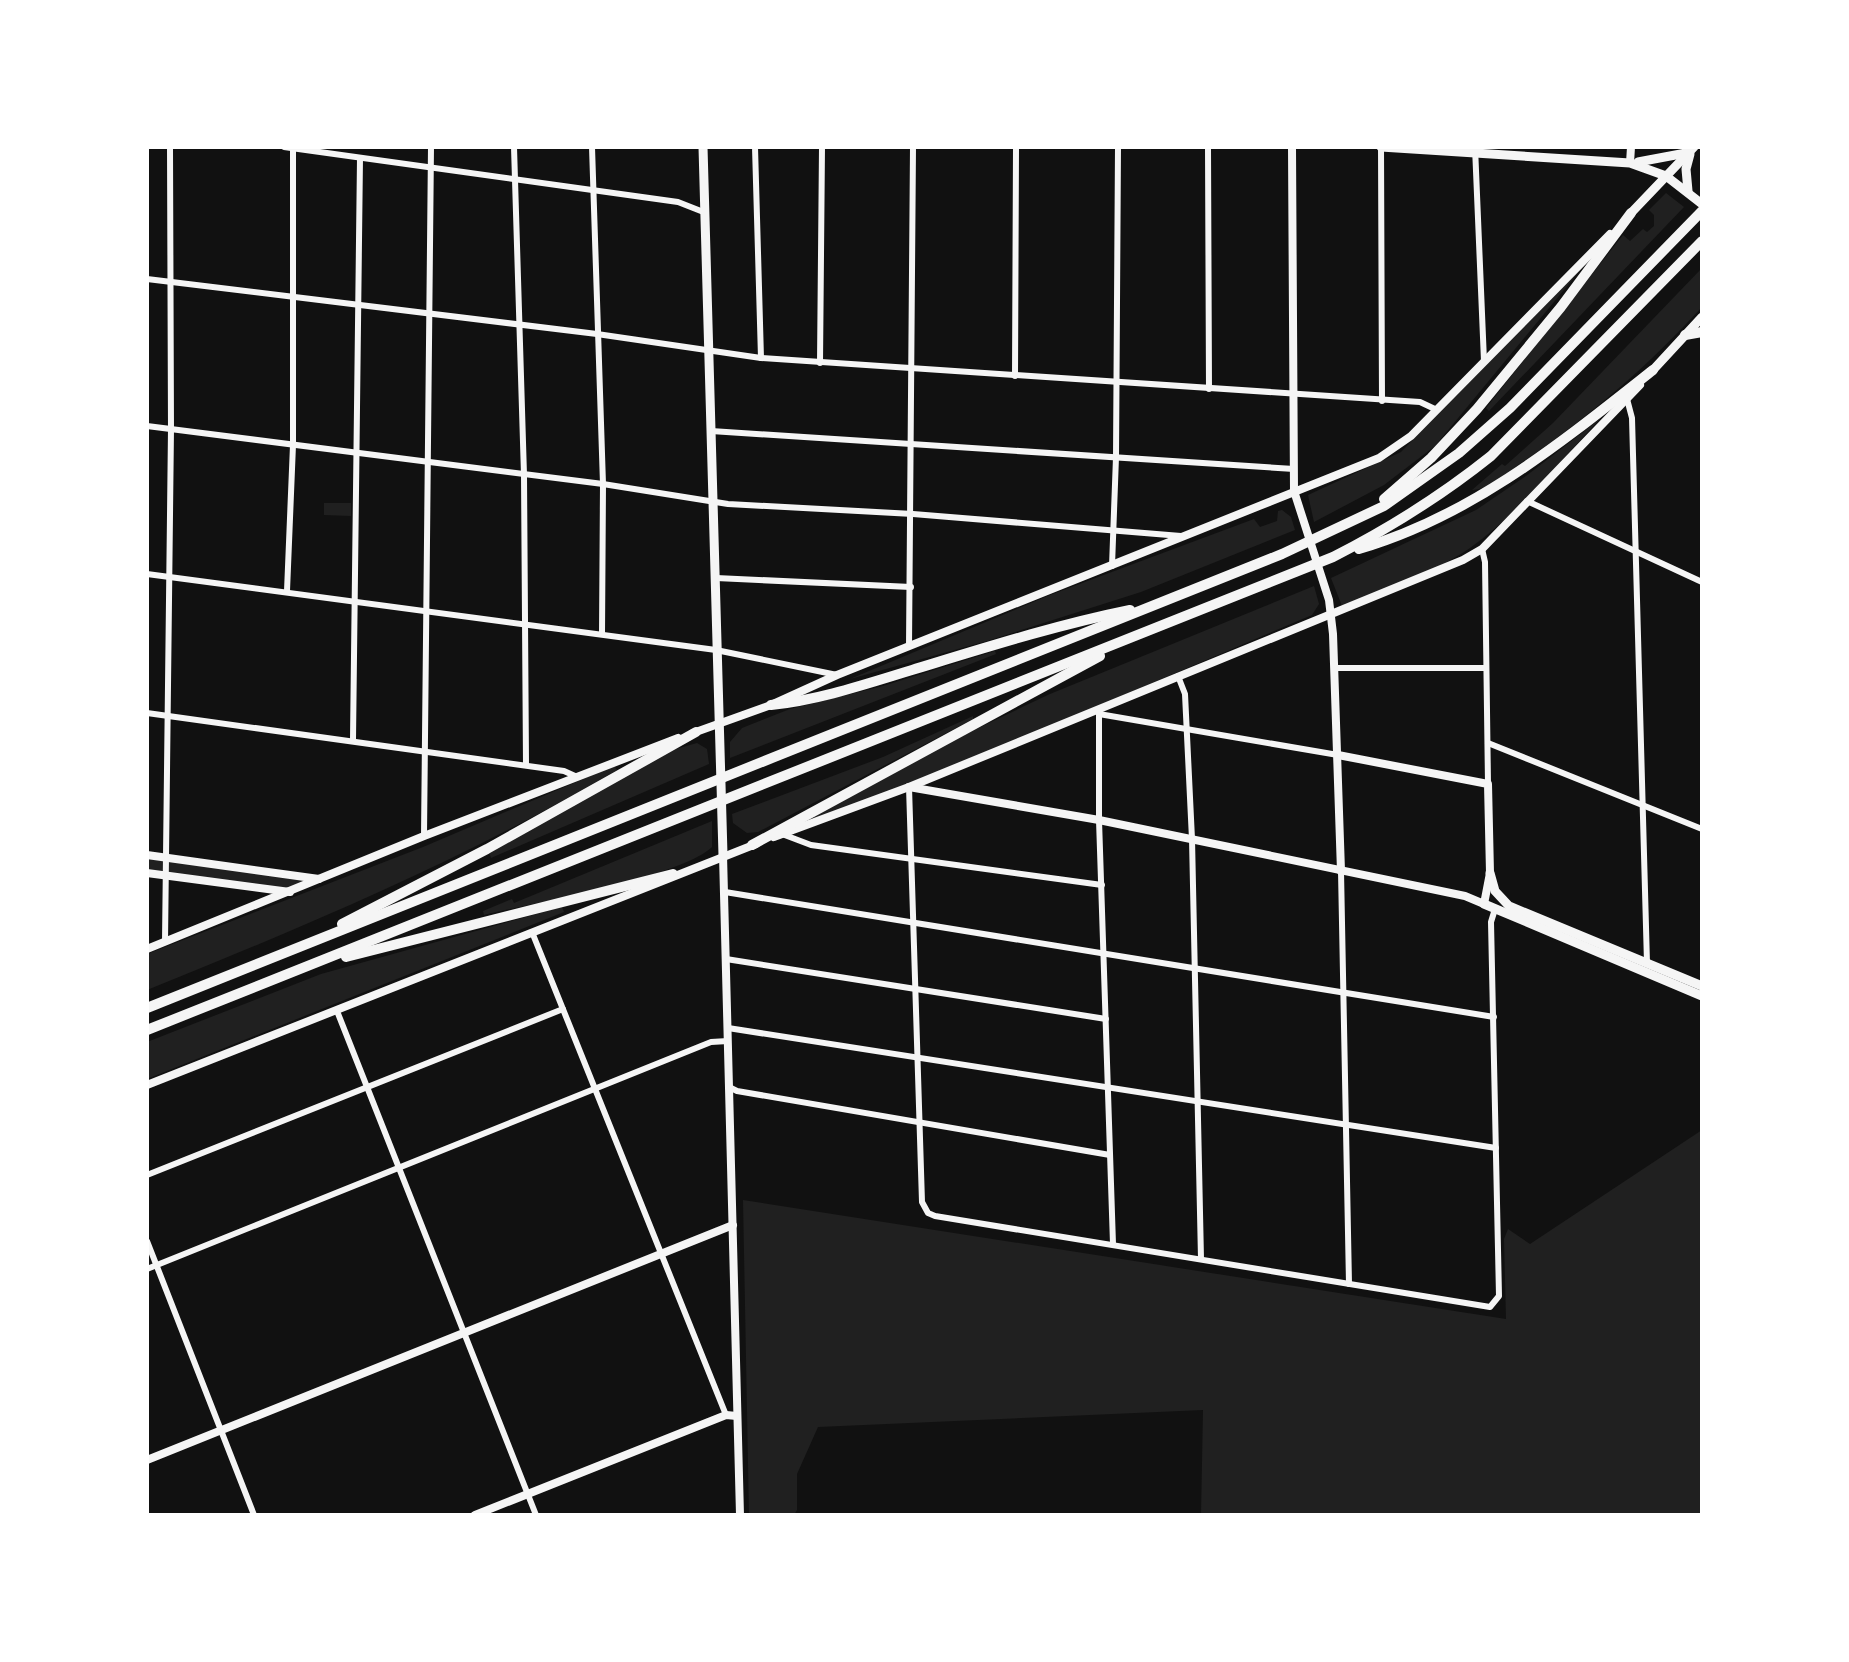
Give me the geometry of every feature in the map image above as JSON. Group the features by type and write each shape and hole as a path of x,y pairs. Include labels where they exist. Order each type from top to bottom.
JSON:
{"highway":[{"path":"147,1008 1160,603 1364,517 1434,474 1483,433 1702,211"},
{"path":"1364,517 1431,458 1477,409 1578,285 1631,213"},
{"path":"1333,557 1422,508 1491,456 1702,241"},
{"path":"147,1030 1333,557 1392,540 1483,495 1529,466 1653,370"},
{"path":"771,705 796,702 865,684 1065,623 1160,603"},
{"path":"752,845 1138,635"},
{"path":"300,947 487,849 696,732"},
{"path":"309,966 673,874"}],"main road":[{"path":"703,147 711,353 723,855"},
{"path":"1381,147 1551,152 1630,163 1666,176 1702,204"},
{"path":"1630,163 1691,150"},
{"path":"1631,213 1691,150"},
{"path":"1691,150 1686,169 1691,194"},
{"path":"1653,370 1702,317"},
{"path":"1685,335 1702,332"},
{"path":"1490,873 1495,891 1509,906 1702,986"},
{"path":"1483,904 1702,996"}],"street":[{"path":"164,942 171,429 170,147"},
{"path":"284,147 678,202 706,213"},
{"path":"424,836 424,611 429,461 431,147"},
{"path":"514,147 517,324 524,475 526,765"},
{"path":"592,147 603,484 602,634"},
{"path":"755,147 761,358"},
{"path":"820,363 822,147"},
{"path":"909,646 913,514 913,147"},
{"path":"1014,376 1016,147"},
{"path":"1112,566 1116,457 1118,147"},
{"path":"1208,147 1209,389"},
{"path":"1292,147 1294,491 1331,614 1334,668 1349,1284"},
{"path":"1381,147 1382,401"},
{"path":"1630,147 1630,163"},
{"path":"287,591 293,445 293,148"},
{"path":"1475,149 1483,361"},
{"path":"353,740 360,158"},
{"path":"147,949 575,776 771,705 837,674 1112,566 1390,452 1437,410 1631,213"},
{"path":"147,279 597,334 711,353 820,363 1420,402 1437,410"},
{"path":"147,1085 649,887 673,874 909,787 1451,566 1482,549 1653,370"},
{"path":"1627,400 1632,418 1637,551 1647,963"},
{"path":"147,426 603,484 713,501 1181,536"},
{"path":"711,431 1294,469"},
{"path":"1527,501 1702,582"},
{"path":"909,787 1099,820 1465,896 1483,904 1490,873 1485,562 1482,549"},
{"path":"147,574 524,622 716,650 837,674"},
{"path":"716,578 911,587"},
{"path":"1334,668 1486,668"},
{"path":"1178,676 1185,694 1192,839 1201,1259"},
{"path":"1097,712 1488,784"},
{"path":"1097,712 1113,1244"},
{"path":"147,713 526,765 564,771 575,776"},
{"path":"1488,743 1702,829"},
{"path":"909,787 916,1058 924,1208 935,1216 1484,1308 1495,1304 1499,1297 1491,922 1495,909"},
{"path":"782,834 811,845 1102,885"},
{"path":"147,855 322,880"},
{"path":"723,855 740,1515"},
{"path":"147,873 290,892"},
{"path":"725,892 1194,966 1493,1017"},
{"path":"532,932 726,1415"},
{"path":"726,959 1106,1019"},
{"path":"147,1175 368,1089 562,1009"},
{"path":"337,1012 536,1515"},
{"path":"728,1028 1197,1102 1345,1122 1496,1148"},
{"path":"147,1269 711,1042 728,1041"},
{"path":"729,1087 737,1091 919,1120 1110,1155"},
{"path":"147,1460 733,1225"},
{"path":"147,1241 254,1515"},
{"path":"475,1515 726,1415 737,1416"}],"shaded area":[{"path":"1666,193 1684,207 1489,411 1486,408 1623,235 1630,241 1643,229 1647,232 1654,226 1654,215 1649,210"},
{"path":"1587,262 1435,446 1384,485 1314,522 1308,495 1401,452"},
{"path":"1702,268 1702,307 1659,351 1615,392 1568,429 1496,481 1472,490 1502,464 1505,466 1553,423"},
{"path":"1600,419 1505,520 1470,548 1424,573 1342,606 1331,578 1476,510 1526,476"},
{"path":"324,503 351,503 351,516 324,515"},
{"path":"1282,510 1291,517 1295,530 1141,592 987,641 850,679 1050,595 1254,519 1260,527 1277,521 1278,511"},
{"path":"1314,586 1319,604 1312,615 907,787 814,819 814,815 940,746 1050,694"},
{"path":"995,651 996,654 730,758 730,742 742,728 790,709 883,686"},
{"path":"973,716 973,719 758,832 747,833 733,823 732,814 883,757"},
{"path":"697,743 707,749 709,764 491,858 489,852 672,750"},
{"path":"614,766 617,770 445,861 267,941 147,990 147,954 423,847"},
{"path":"712,821 712,847 670,869 605,888 484,915 483,911 512,899 514,903"},
{"path":"147,855 322,880 290,892 147,873"},
{"path":"562,907 564,912 147,1079 147,1042 321,974"},
{"path":"1702,1130 1702,1515 1201,1515 1203,1410 818,1427 797,1474 797,1510 794,1515 749,1515 743,1200 1506,1319 1504,1239 1508,1229 1530,1244"}]}
